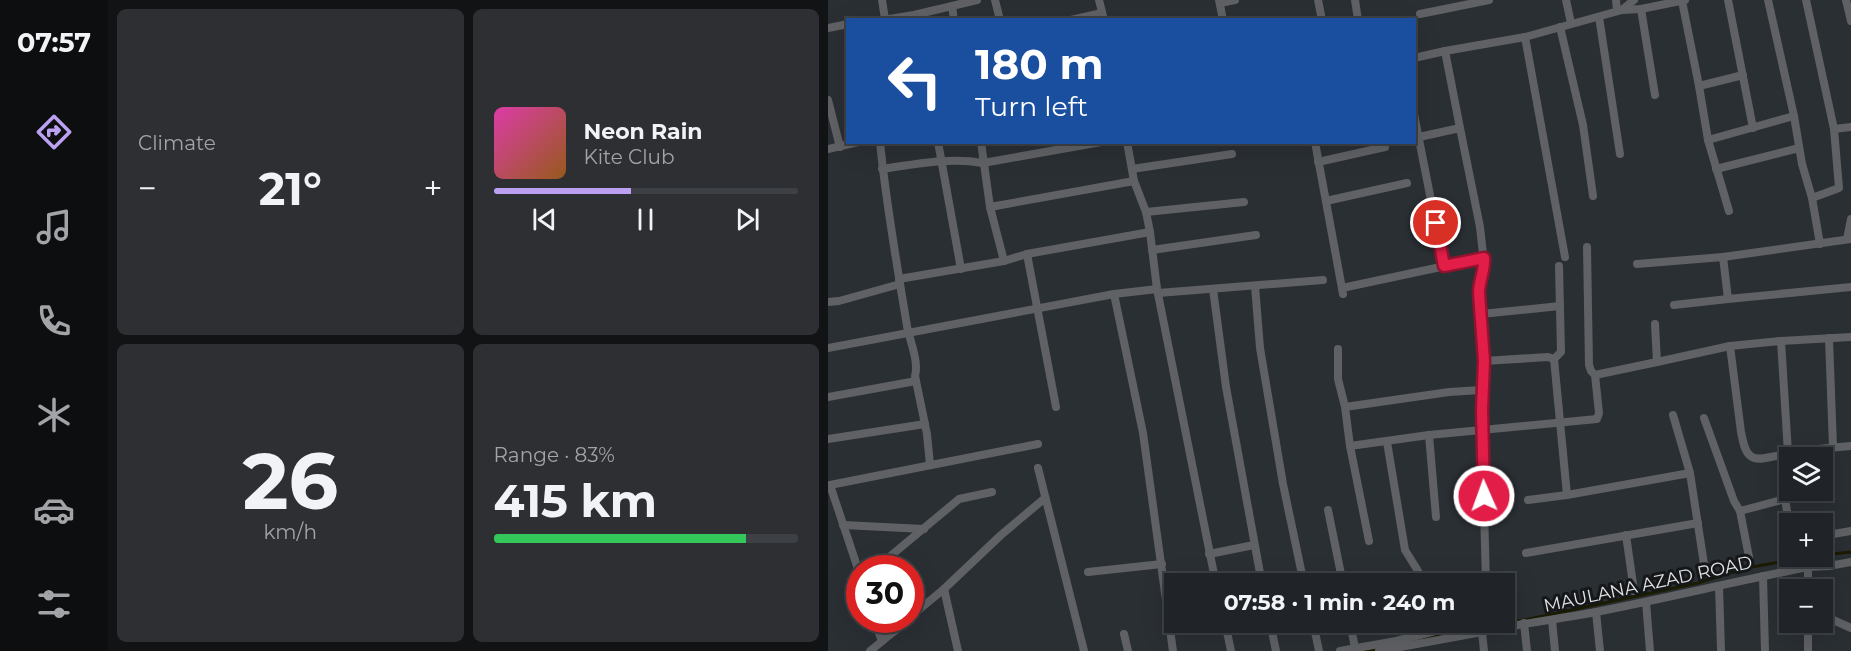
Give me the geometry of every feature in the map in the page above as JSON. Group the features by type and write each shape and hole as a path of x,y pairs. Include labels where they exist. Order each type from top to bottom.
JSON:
{"street":[{"path":"882,0 884,18"},
{"path":"900,18 915,17 977,0"},
{"path":"994,0 999,18"},
{"path":"1087,18 1103,16 1099,0"},
{"path":"1223,18 1219,1 1235,0"},
{"path":"1318,0 1322,18"},
{"path":"1356,0 1358,18"},
{"path":"1420,14 1489,0"},
{"path":"1566,0 1571,23"},
{"path":"1616,0 1620,10"},
{"path":"1620,10 1634,0"},
{"path":"1416,58 1525,37 1620,10 1641,9 1683,0 1708,140 1729,211"},
{"path":"1728,0 1753,128"},
{"path":"1768,0 1820,244"},
{"path":"1806,0 1834,129 1839,188 1812,198"},
{"path":"1846,0 1851,21"},
{"path":"952,6 954,18"},
{"path":"1641,9 1655,95"},
{"path":"1599,17 1620,154"},
{"path":"828,28 846,24"},
{"path":"1560,27 1583,126 1593,196"},
{"path":"1525,37 1565,258"},
{"path":"1445,51 1480,226 1484,258 1484,270 1479,284 1484,361 1482,431 1486,573"},
{"path":"1699,86 1743,75"},
{"path":"828,100 840,147"},
{"path":"1708,140 1794,116"},
{"path":"1416,123 1444,266"},
{"path":"1834,129 1851,127"},
{"path":"1419,137 1460,128"},
{"path":"828,149 851,144"},
{"path":"880,144 882,169 908,332 917,370 916,381 925,424 930,465"},
{"path":"938,144 961,269"},
{"path":"981,144 990,207 1004,261"},
{"path":"882,169 941,160 983,163 1090,144"},
{"path":"1127,144 1134,181 1146,212 1158,291 1213,573"},
{"path":"1315,144 1342,291 1484,258"},
{"path":"1318,162 1385,147"},
{"path":"1716,169 1799,147"},
{"path":"1132,169 1232,154"},
{"path":"990,207 1134,181"},
{"path":"1326,201 1407,183"},
{"path":"1146,212 1244,202"},
{"path":"1637,264 1723,257 1849,239 1851,219"},
{"path":"828,302 839,301 900,281 1004,261 1027,254 1150,232"},
{"path":"1152,250 1256,235"},
{"path":"1350,446 1429,435 1597,419 1599,413 1595,375 1589,365 1587,247"},
{"path":"1027,254 1056,407"},
{"path":"1723,257 1728,299"},
{"path":"1554,359 1561,352 1558,266"},
{"path":"828,348 1114,294 1323,280"},
{"path":"1255,286 1260,348 1283,484 1302,573"},
{"path":"1674,305 1851,287"},
{"path":"1213,289 1226,387 1260,573"},
{"path":"1114,294 1143,433 1173,651"},
{"path":"1480,314 1560,306"},
{"path":"1655,324 1657,362"},
{"path":"1595,375 1730,346 1851,337"},
{"path":"1829,338 1833,447 1851,446"},
{"path":"1781,341 1790,447"},
{"path":"1730,346 1744,445 1754,458 1779,456"},
{"path":"1338,349 1338,379 1369,541"},
{"path":"1484,361 1548,357 1554,359"},
{"path":"1554,359 1567,495"},
{"path":"828,397 916,381"},
{"path":"1345,407 1449,392 1482,390"},
{"path":"1673,415 1690,473 1704,564"},
{"path":"1704,418 1734,501 1740,511 1749,557"},
{"path":"828,439 925,424"},
{"path":"1429,435 1436,517"},
{"path":"1387,442 1405,550 1418,573"},
{"path":"853,555 829,485 1038,444"},
{"path":"1038,468 1084,651"},
{"path":"1528,500 1690,473"},
{"path":"892,555 959,499 992,492"},
{"path":"924,606 1045,498"},
{"path":"1740,511 1779,501"},
{"path":"1328,510 1341,573"},
{"path":"1527,553 1698,523"},
{"path":"843,525 924,529"},
{"path":"1833,534 1851,531"},
{"path":"1626,536 1634,591"},
{"path":"1209,554 1254,545"},
{"name":"MAULANA AZAD ROAD","path":"1833,565 1851,562"},
{"path":"1088,572 1162,564"},
{"path":"1808,567 1808,579"},
{"name":"MAULANA AZAD ROAD","path":"1515,624 1596,612 1808,567"},
{"path":"1762,576 1765,651"},
{"path":"1719,586 1721,650"},
{"path":"944,589 958,651"},
{"path":"1646,602 1650,651"},
{"path":"1596,612 1600,651"},
{"path":"1552,620 1556,651"},
{"path":"1833,621 1851,628"},
{"path":"1524,623 1527,651"},
{"path":"879,633 882,641"},
{"path":"870,651 892,633"},
{"path":"1227,633 1231,651"},
{"path":"1272,633 1276,651"},
{"path":"1315,633 1319,651"},
{"path":"1352,633 1355,648"},
{"path":"1340,651 1430,633"},
{"name":"MAULANA AZAD ROAD","path":"1379,651 1459,633"},
{"path":"1484,651 1486,633"},
{"path":"1808,633 1808,651"},
{"path":"1125,634 1128,651"}],"waterway":[{"path":"1833,554 1851,552"},
{"path":"1422,639 1698,583 1746,568 1779,562"},
{"path":"1364,651 1380,648"}],"route":[{"path":"1436,223 1444,266 1484,258 1479,293 1484,361 1482,410 1484,496"}]}
